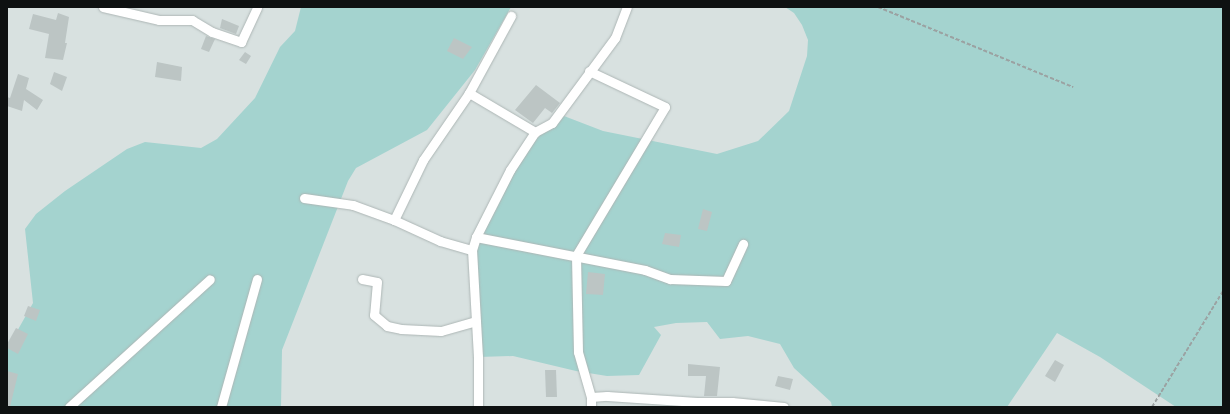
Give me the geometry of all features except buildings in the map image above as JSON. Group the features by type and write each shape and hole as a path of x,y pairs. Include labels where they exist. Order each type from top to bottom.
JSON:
{"street":[{"path":"102,7 127,10 158,20 192,20 212,32 241,42 257,7"},
{"path":"478,407 476,321 472,250 476,237 510,170 534,132 552,123 589,71 615,38 627,7"},
{"path":"394,220 423,160 469,93 511,16"},
{"path":"589,71 665,107 576,256 578,352 591,397 591,407"},
{"path":"469,93 534,132"},
{"path":"304,198 353,206 394,220 440,240 472,250"},
{"path":"476,237 645,270 670,279 726,281 742,244"},
{"path":"69,407 210,279"},
{"path":"221,407 257,279"},
{"path":"362,279 377,282 374,315 387,326 401,329 441,331 476,321"},
{"path":"591,397 606,396 697,402 732,402 784,407"}],"path":[{"path":"878,7 1073,87"},
{"path":"1152,407 1223,291"}],"shaded area":[{"path":"301,7 511,7 475,70 427,130 356,168 348,181 282,350 281,407 7,407 7,349 33,303 25,229 36,214 65,191 127,149 145,142 201,148 217,139 255,98 280,47 295,31"},
{"path":"785,7 1223,7 1223,407 1176,407 1100,357 1057,333 1007,407 832,407 831,402 794,368 780,344 748,336 720,339 707,322 676,323 654,327 661,335 639,375 607,376 576,371 513,356 478,357 469,269 482,217 506,177 539,135 564,116 603,131 717,154 758,141 789,111 807,56 808,40 802,25 794,13"}]}
